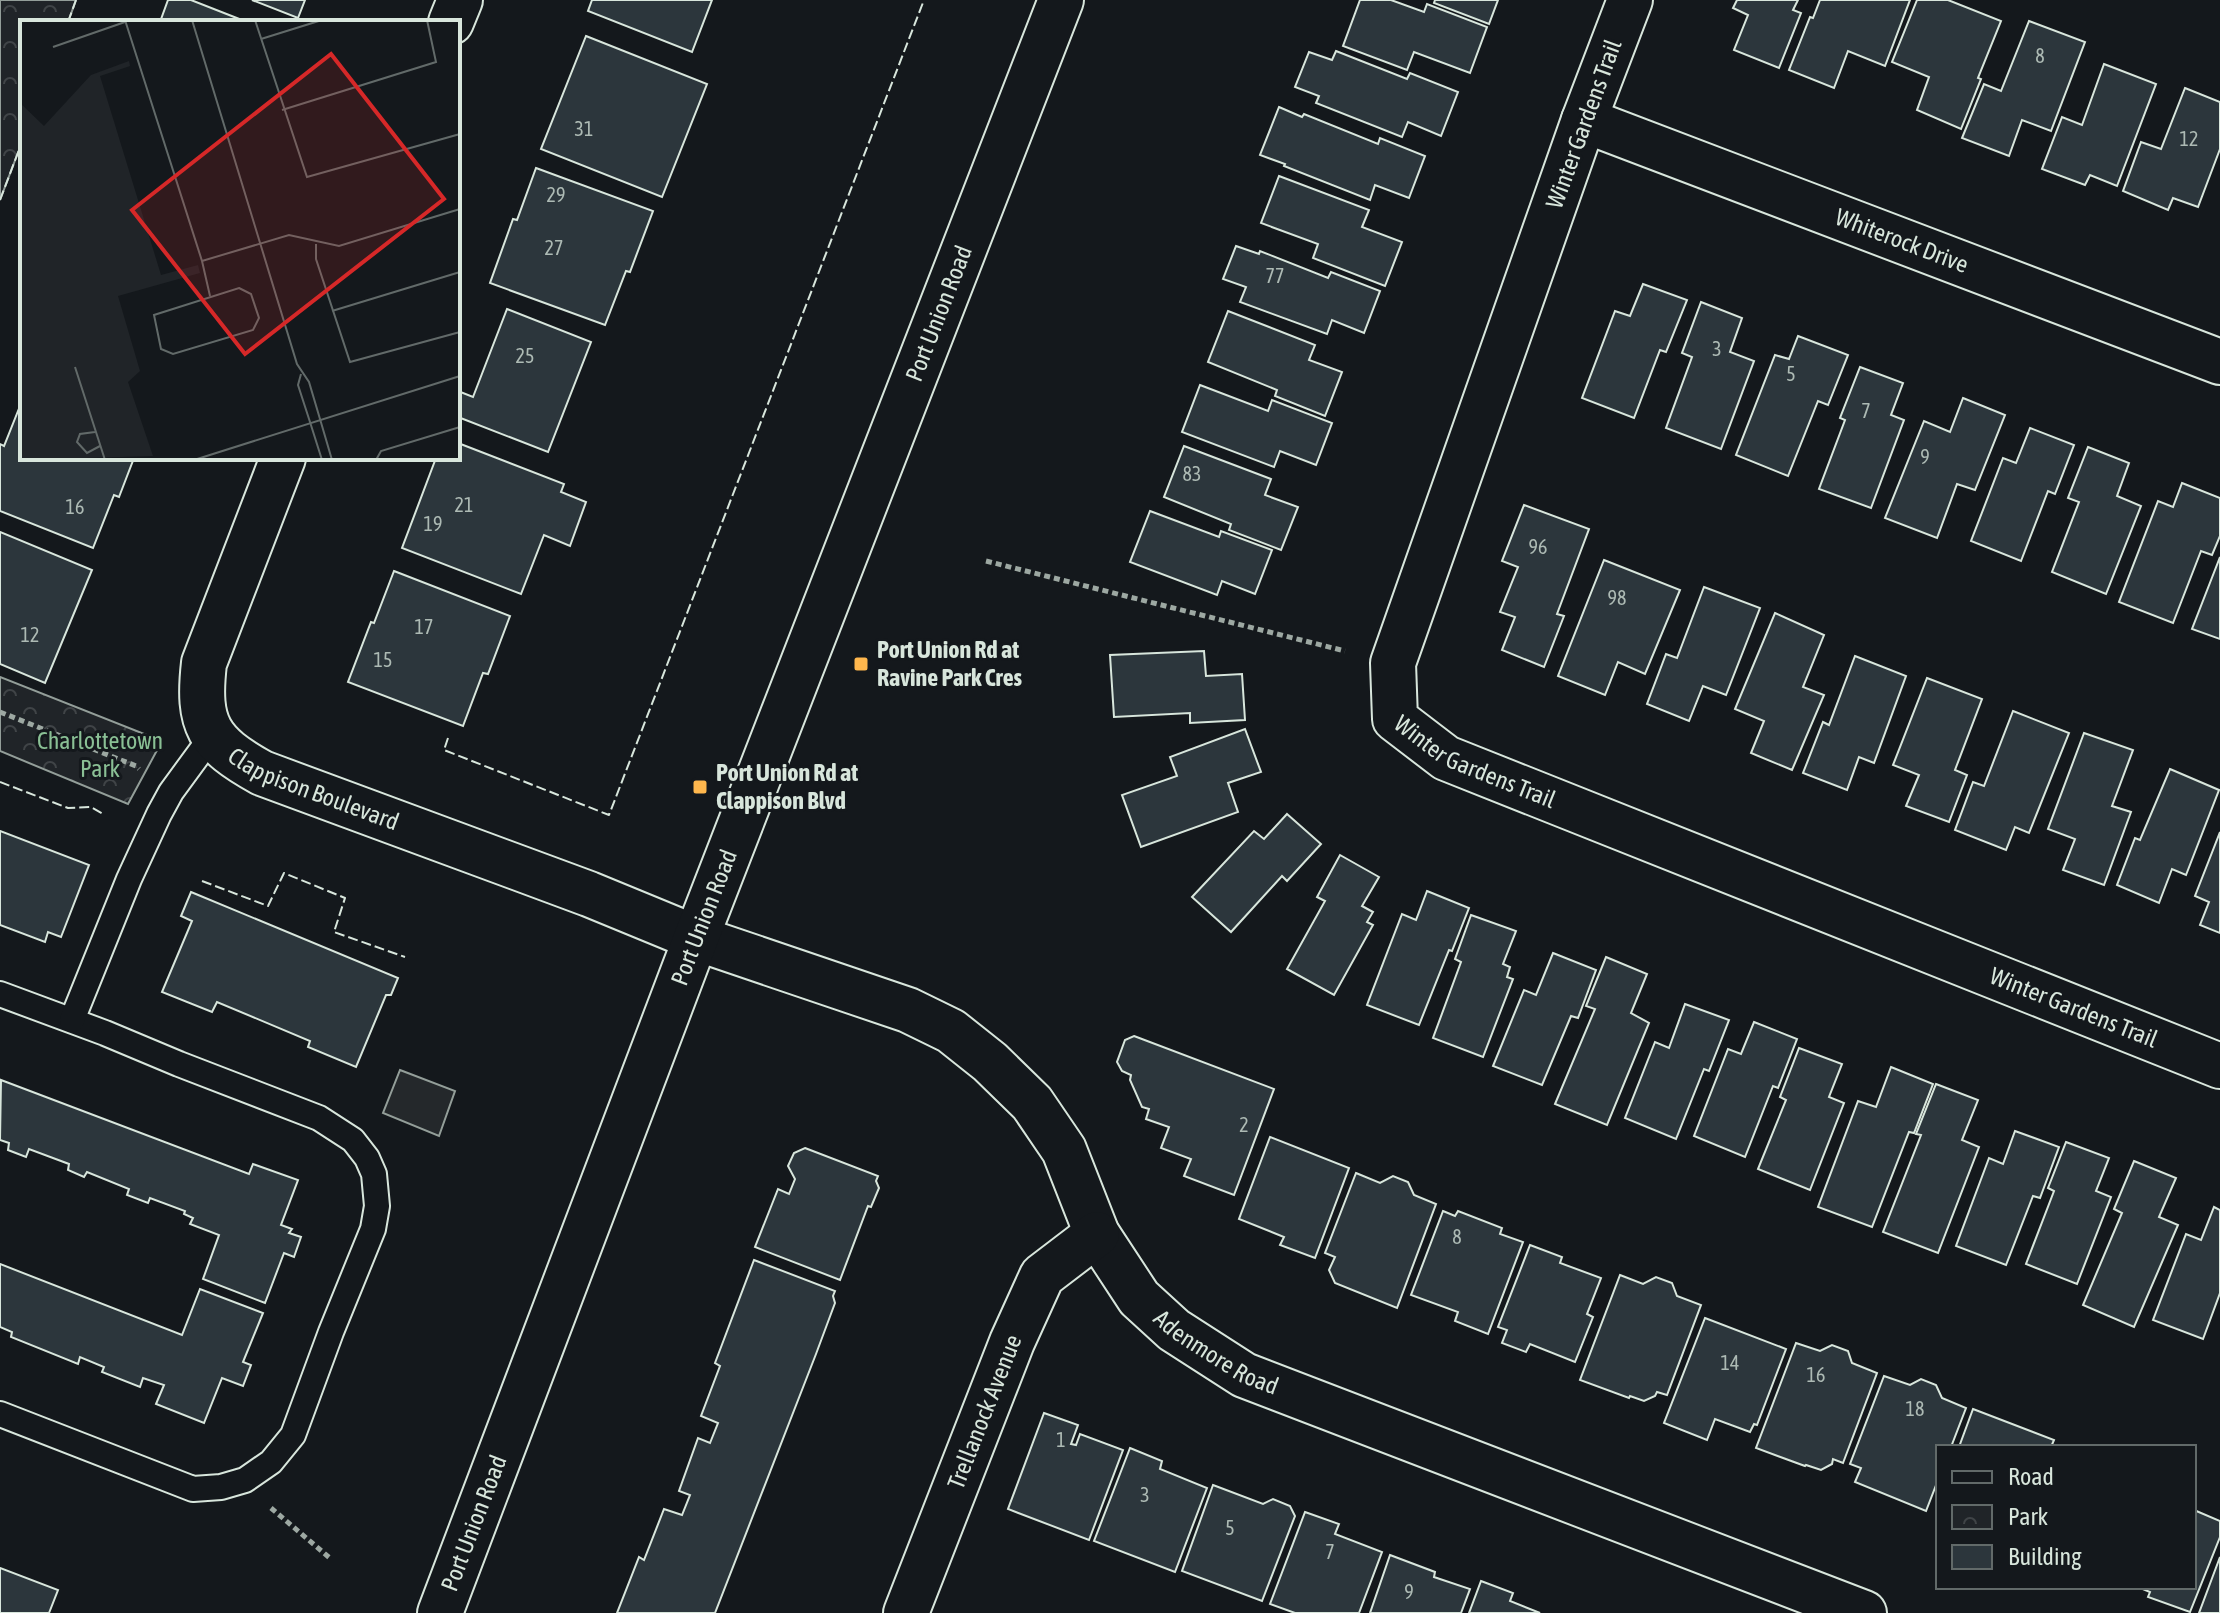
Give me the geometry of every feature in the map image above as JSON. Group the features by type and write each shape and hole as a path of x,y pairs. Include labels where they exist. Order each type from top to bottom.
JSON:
{"street":[{"path":"452,20 460,0"},
{"name":"Port Union Road","path":"440,1613 696,938 1061,0"},
{"name":"Winter Gardens Trail","path":"1630,0 1584,120 1393,663 1395,719 1446,758 2220,1066"},
{"name":"Whiterock Drive","path":"1584,120 2220,362"},
{"name":"Clappison Boulevard","path":"282,460 204,663 202,695 205,719 212,736 225,750 262,773 589,894 696,938"},
{"name":"Adenmore Road","path":"696,938 908,1010 951,1031 990,1062 1032,1103 1064,1150 1097,1234 1139,1298 1174,1330 1244,1375 1864,1613"},
{"name":"Trellanock Avenue","path":"906,1613 1012,1342 1042,1276 1097,1234"}],"lane":[{"path":"72,1020 159,814 171,792 212,736"},
{"path":"0,994 319,1118 353,1140 367,1158 374,1174 377,1206 373,1229 293,1435 271,1462 245,1480 221,1487 193,1489 0,1414"}],"path":[{"path":"986,561 1393,663"},
{"path":"0,712 136,766 145,777"},
{"path":"263,1502 331,1559"}],"green space":[{"path":"0,0 76,0 69,20 20,20 20,147 0,200"},
{"name":"Charlottetown Park","path":"0,677 162,741 128,804 0,751"}],"shaded area":[{"path":"400,1070 455,1091 439,1136 383,1113"}],"building":[{"path":"168,0 191,0 242,20 161,20"},
{"path":"252,0 305,0 298,18"},
{"path":"592,0 712,0 692,52 588,11"},
{"path":"1360,0 1391,0 1424,12 1427,4 1487,27 1470,73 1414,52 1407,70 1343,46"},
{"path":"1435,0 1498,0 1489,24 1434,3"},
{"path":"1737,0 1798,0 1793,10 1801,13 1779,68 1734,50 1748,15 1733,8"},
{"path":"1820,0 1910,0 1885,66 1848,51 1834,88 1789,70"},
{"path":"1917,0 1948,0 2001,21 1961,129 1917,110 1929,77 1892,62"},
{"path":"2029,21 2085,42 2051,131 2022,120 2009,156 1962,138 1984,84 2001,91"},
{"path":"586,36 707,84 662,197 541,149"},
{"path":"1336,51 1407,79 1410,73 1458,92 1441,136 1408,122 1402,137 1316,103 1319,96 1295,87 1309,52 1332,60"},
{"path":"2104,64 2156,84 2117,186 2090,175 2085,185 2042,169 2062,117 2082,125"},
{"path":"2185,88 2220,102 2220,149 2198,207 2173,198 2168,210 2123,191 2141,142 2161,149"},
{"path":"1279,107 1378,144 1380,138 1425,156 1409,198 1375,185 1370,200 1260,155"},
{"path":"536,168 653,211 630,272 626,271 605,325 490,283 513,219 517,220"},
{"path":"1279,176 1369,210 1362,227 1402,242 1385,286 1313,258 1318,244 1261,223"},
{"path":"1236,246 1259,254 1260,251 1328,278 1331,272 1380,291 1364,333 1332,320 1327,334 1240,302 1246,287 1223,279"},
{"path":"1643,284 1687,300 1666,352 1660,350 1634,418 1582,398 1615,311 1630,316"},
{"path":"1701,302 1742,318 1730,352 1754,361 1721,449 1666,428 1692,357 1682,353"},
{"path":"507,309 591,342 548,452 460,418 460,392 473,397"},
{"path":"1228,311 1315,345 1309,360 1342,372 1325,416 1275,396 1277,390 1208,362"},
{"path":"1798,336 1848,355 1828,405 1818,401 1788,476 1736,455 1775,355 1789,359"},
{"path":"1860,367 1903,383 1891,415 1904,420 1871,508 1819,489 1845,420 1840,418"},
{"path":"1200,385 1268,411 1272,400 1332,423 1316,465 1280,451 1274,467 1182,432"},
{"path":"1963,398 2005,415 1975,490 1957,484 1937,538 1885,518 1924,421 1950,432"},
{"path":"20,406 20,460 133,460 119,497 114,495 93,548 0,511 0,444 4,446"},
{"path":"2030,428 2074,445 2055,494 2048,491 2021,561 1971,541 2003,458 2016,463"},
{"path":"460,444 564,484 561,492 586,502 570,546 544,535 521,594 402,548 435,460 460,460"},
{"path":"1184,446 1271,479 1265,495 1298,507 1281,550 1229,530 1231,524 1164,497"},
{"path":"2088,447 2129,463 2117,496 2141,506 2106,594 2052,572 2079,502 2068,498"},
{"path":"2182,483 2220,498 2220,536 2212,555 2201,551 2173,623 2119,602 2158,501 2173,507"},
{"path":"1524,505 1589,529 1557,614 1564,616 1544,667 1502,650 1515,617 1500,612 1518,567 1502,561"},
{"path":"1150,511 1219,537 1221,531 1272,550 1255,594 1222,581 1217,595 1130,562"},
{"path":"0,532 92,570 45,683 0,664"},
{"path":"2220,557 2220,639 2192,629"},
{"path":"1604,560 1680,590 1645,674 1618,662 1605,695 1558,676"},
{"path":"394,571 510,616 488,674 483,673 463,726 348,682"},
{"path":"1704,587 1760,608 1726,695 1703,686 1689,721 1647,704 1666,654 1677,658"},
{"path":"1775,613 1824,635 1803,687 1824,695 1792,770 1751,753 1764,721 1735,709"},
{"path":"1204,651 1206,676 1242,674 1245,720 1190,723 1190,713 1114,717 1110,655"},
{"path":"1855,656 1906,676 1874,763 1859,757 1847,790 1803,773 1823,722 1829,725"},
{"path":"1927,678 1982,699 1955,770 1967,775 1949,822 1906,806 1919,775 1893,765"},
{"path":"2013,711 2069,733 2029,833 2015,827 2006,850 1955,830 1973,782 1984,786"},
{"path":"1245,729 1261,772 1228,783 1238,812 1141,847 1122,795 1177,776 1170,757"},
{"path":"2084,733 2133,750 2112,806 2131,812 2104,885 2063,870 2075,839 2048,829"},
{"path":"2170,769 2219,790 2186,875 2172,869 2159,903 2117,885 2135,838 2140,840"},
{"path":"1287,814 1321,844 1287,881 1282,876 1231,932 1192,897 1254,831 1264,839"},
{"path":"0,831 89,865 61,937 48,932 45,942 0,925"},
{"path":"2220,832 2220,933 2200,925 2209,902 2195,896"},
{"path":"1340,855 1379,877 1362,906 1373,912 1367,922 1373,925 1334,995 1287,969 1325,901 1317,897"},
{"path":"1427,891 1469,908 1419,1025 1367,1005 1402,914 1416,920"},
{"path":"191,892 398,978 391,995 386,995 356,1067 308,1047 310,1041 217,1002 212,1012 162,992 192,921 181,916"},
{"path":"1471,915 1516,931 1503,964 1510,967 1507,977 1513,979 1483,1057 1433,1038 1461,962 1455,959"},
{"path":"1553,953 1596,970 1578,1018 1571,1016 1542,1085 1493,1066 1524,990 1536,995"},
{"path":"1606,957 1647,974 1631,1013 1649,1023 1607,1125 1555,1104 1595,1009 1586,1006"},
{"path":"1685,1004 1729,1020 1709,1071 1704,1069 1676,1139 1625,1118 1655,1042 1669,1048"},
{"path":"1754,1022 1797,1039 1778,1088 1773,1086 1745,1157 1694,1136 1728,1049 1741,1054"},
{"path":"1134,1036 1274,1089 1234,1195 1184,1176 1191,1159 1161,1148 1169,1127 1146,1119 1149,1109 1142,1107 1130,1080 1131,1075 1122,1071 1117,1062 1125,1040"},
{"path":"1799,1048 1842,1064 1829,1097 1844,1103 1810,1190 1758,1169 1786,1100 1780,1097"},
{"path":"1891,1067 1933,1084 1914,1133 1909,1132 1872,1227 1818,1207 1858,1101 1876,1107"},
{"path":"1,1080 249,1174 253,1164 298,1180 281,1225 292,1229 289,1233 301,1237 294,1257 284,1253 265,1303 203,1279 219,1235 190,1224 193,1218 184,1214 185,1211 150,1198 148,1203 127,1195 129,1189 87,1172 84,1177 68,1170 69,1164 29,1149 26,1157 8,1150 9,1143 0,1140"},
{"path":"1936,1084 1978,1100 1962,1140 1979,1147 1938,1253 1883,1232 1921,1135 1916,1134"},
{"path":"2015,1131 2059,1147 2040,1198 2033,1196 2006,1265 1956,1246 1989,1158 2003,1164"},
{"path":"1270,1137 1349,1168 1315,1258 1280,1245 1284,1237 1239,1219"},
{"path":"2066,1142 2109,1158 2096,1191 2111,1197 2077,1284 2026,1264 2054,1191 2048,1188"},
{"path":"805,1148 878,1176 876,1181 879,1188 871,1207 868,1206 840,1280 755,1247 778,1189 789,1194 795,1179 788,1166 794,1153"},
{"path":"2134,1161 2176,1178 2159,1217 2178,1225 2134,1327 2083,1305 2122,1213 2114,1209"},
{"path":"1356,1173 1380,1183 1393,1176 1408,1182 1414,1195 1436,1204 1397,1308 1335,1283 1329,1270 1335,1257 1325,1253"},
{"path":"2214,1207 2220,1210 2220,1293 2203,1339 2153,1320 2186,1234 2201,1240"},
{"path":"1443,1211 1455,1216 1458,1211 1502,1228 1500,1234 1523,1242 1488,1334 1455,1321 1458,1312 1411,1295"},
{"path":"1530,1245 1562,1257 1560,1263 1601,1278 1587,1314 1593,1317 1575,1362 1530,1344 1526,1352 1502,1343 1507,1330 1498,1327"},
{"path":"754,1260 835,1291 835,1303 816,1354 715,1613 617,1613 639,1557 644,1560 664,1509 682,1515 690,1495 679,1491 698,1438 710,1443 718,1423 701,1416 720,1366 715,1363"},
{"path":"0,1264 182,1335 200,1289 263,1313 243,1362 251,1365 243,1386 222,1378 204,1423 156,1404 164,1385 143,1378 140,1387 102,1372 104,1367 80,1357 78,1364 11,1337 12,1332 0,1327"},
{"path":"1620,1275 1643,1284 1656,1277 1672,1283 1677,1296 1701,1305 1667,1395 1657,1392 1644,1401 1580,1380"},
{"path":"1705,1318 1786,1349 1757,1425 1754,1424 1750,1432 1715,1419 1707,1440 1664,1423"},
{"path":"1796,1343 1820,1351 1832,1345 1848,1351 1852,1363 1877,1373 1843,1463 1833,1459 1832,1464 1821,1470 1756,1448"},
{"path":"1884,1376 1910,1385 1921,1379 1936,1385 1942,1398 1966,1408 1952,1445 1936,1445 1936,1485 1926,1511 1855,1482 1861,1468 1850,1464"},
{"path":"1973,1409 2054,1440 2052,1445 1960,1445"},
{"path":"1044,1413 1078,1425 1071,1444 1076,1445 1080,1434 1123,1450 1089,1540 1008,1509"},
{"path":"1130,1448 1162,1461 1160,1469 1207,1488 1175,1572 1094,1541"},
{"path":"1213,1485 1263,1504 1273,1499 1290,1506 1295,1516 1262,1601 1182,1571"},
{"path":"2196,1511 2220,1521 2220,1537 2190,1612 2148,1597 2150,1592 2143,1589 2196,1589"},
{"path":"1305,1512 1339,1524 1335,1534 1382,1552 1359,1613 1295,1613 1270,1604"},
{"path":"1390,1555 1435,1572 1434,1577 1470,1589 1461,1613 1370,1613"},
{"path":"2220,1557 2220,1613 2199,1613"},
{"path":"0,1568 58,1590 49,1613 0,1613"},
{"path":"1481,1581 1513,1593 1510,1601 1540,1613 1469,1613"}],"fence":[{"path":"69,20 76,0"},
{"path":"448,738 444,750 609,815 924,0"},
{"path":"0,200 20,147"},
{"path":"0,782 68,808 91,807 105,815"},
{"path":"202,881 268,906 284,873 345,898 334,932 405,957"}],"place":[{"name":"Port Union Rd at Ravine Park Cres","path":"861,664"},
{"name":"Port Union Rd at Clappison Blvd","path":"700,787"}]}
